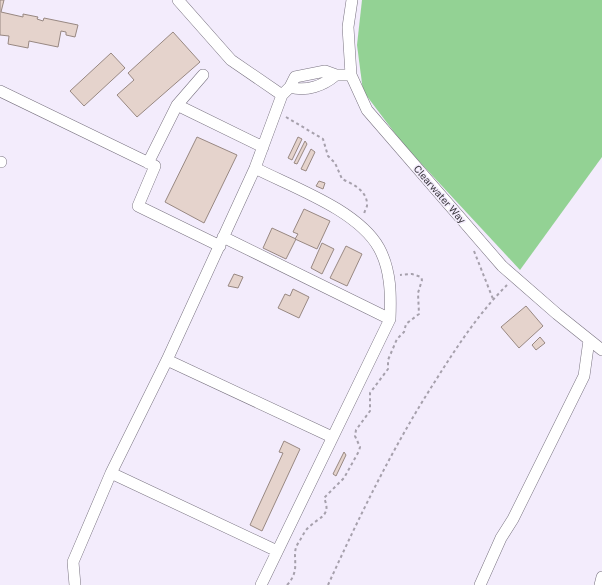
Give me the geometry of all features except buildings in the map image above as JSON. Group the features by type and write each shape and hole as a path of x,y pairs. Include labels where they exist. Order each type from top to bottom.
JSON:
{"lane":[{"path":"178,0 231,60 286,91 300,90 321,85 336,75 351,75"},
{"name":"Clearwater Way","path":"352,0 348,27 351,75 367,110 514,278 602,350"},
{"path":"148,163 177,104 202,75"},
{"path":"0,90 155,166 138,206 222,241 390,319"},
{"path":"75,585 73,562 111,473 167,360 222,241 255,168 276,112 286,91"},
{"path":"177,104 263,147"},
{"path":"255,168 344,212 369,234 381,252 389,278 391,298 390,319 260,585"},
{"path":"480,585 501,538 584,376 589,340"},
{"path":"167,360 332,437"},
{"path":"111,473 277,551"},
{"path":"600,585 602,577"}],"path":[{"path":"276,112 323,139 328,156 335,163 342,179 356,186 365,194 367,206 363,214 368,219"},
{"path":"471,245 494,299"},
{"path":"287,585 296,572 296,548 298,542 304,536 307,528 325,513 327,508 324,498 344,478 359,451 360,447 356,436 356,430 370,411 370,393 388,369 388,360 391,348 404,332 406,324 419,314 418,293 422,280 421,277 412,274 398,276 396,269"},
{"path":"328,585 385,466 464,334 514,278"}],"green space":[{"path":"362,0 602,0 602,157 520,270 403,144 363,91 357,45"}]}
